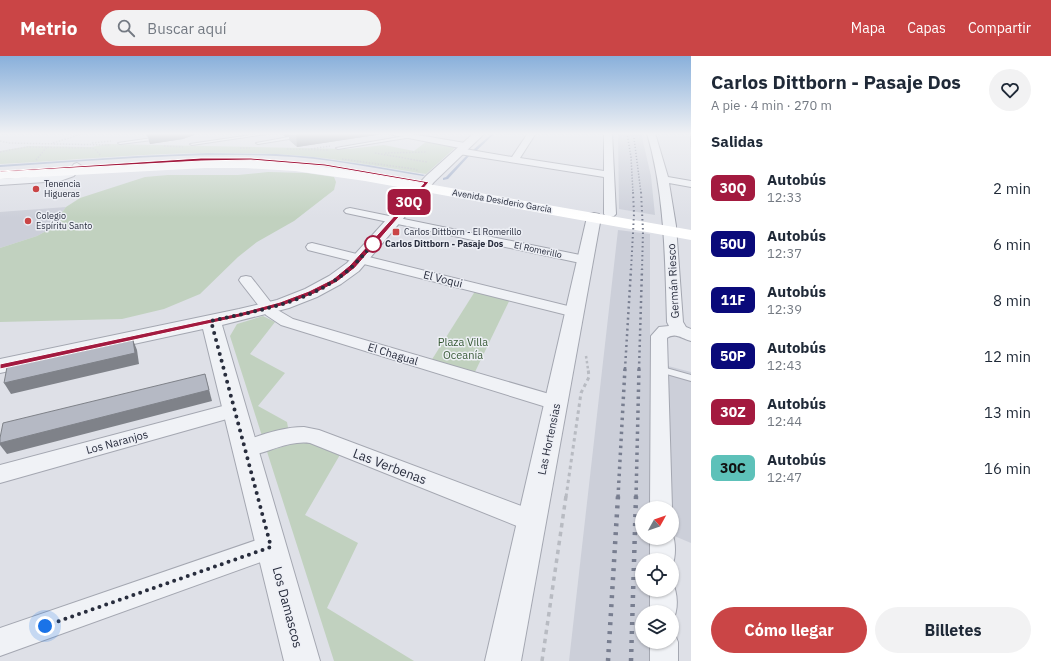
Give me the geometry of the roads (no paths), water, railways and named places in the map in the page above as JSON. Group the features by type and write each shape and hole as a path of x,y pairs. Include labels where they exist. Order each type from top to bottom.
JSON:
{"main road":[{"name":"Avenida Desiderio García","path":"0,171 225,164 304,165 425,184 671,228 691,229"},
{"name":"Avenida Desiderio García","path":"0,175 75,169"},
{"name":"Avenida Desiderio García","path":"671,228 691,235"}],"street":[{"path":"0,366 211,321 298,299 324,287 344,274 360,259 425,184 448,161"},
{"path":"522,161 609,175"},
{"name":"Las Hortensias","path":"503,661 585,260 602,215 609,175 609,161"},
{"name":"Germán Riesco","path":"659,161 664,179 671,228 674,322 686,333"},
{"path":"0,182 60,178 69,175 75,169"},
{"path":"664,179 691,184"},
{"name":"El Romerillo","path":"350,211 585,260"},
{"name":"El Voqui","path":"312,247 575,312"},
{"name":"El Chagual","path":"246,280 267,308 276,316 287,322 556,403"},
{"name":"Los Damascos","path":"211,321 302,661"},
{"name":"Germán Riesco","path":"661,501 658,369 659,336 661,333 669,330 686,333"},
{"name":"Los Naranjos","path":"0,474 234,410"},
{"name":"Las Verbenas","path":"245,449 291,435 302,434 312,436 532,521"},
{"path":"0,642 271,547"},
{"path":"664,649 664,661"}],"lane":[{"path":"658,369 691,378"}],"waterway":[{"path":"0,166 73,161"},
{"path":"337,161 423,175"},
{"path":"444,179 447,178 463,161"}],"railway":[{"path":"631,161 633,193"},
{"path":"637,161 641,193"},
{"path":"631,270 634,214 633,192"},
{"path":"641,192 643,231 642,270"},
{"path":"625,369 631,269"},
{"path":"639,369 642,269"},
{"path":"618,497 625,368"},
{"path":"636,497 639,368"},
{"path":"608,661 618,496"},
{"path":"631,661 636,496"}],"place":[{"name":"Tenencia Higueras","path":"36,189"},
{"name":"Colegio Espíritu Santo","path":"28,221"},
{"name":"Carlos Dittborn - El Romerillo","path":"396,232"},
{"name":"Carlos Dittborn - Pasaje Dos","path":"373,244"}],"park label":[{"name":"Plaza Villa Oceanía","path":"463,348"}]}
